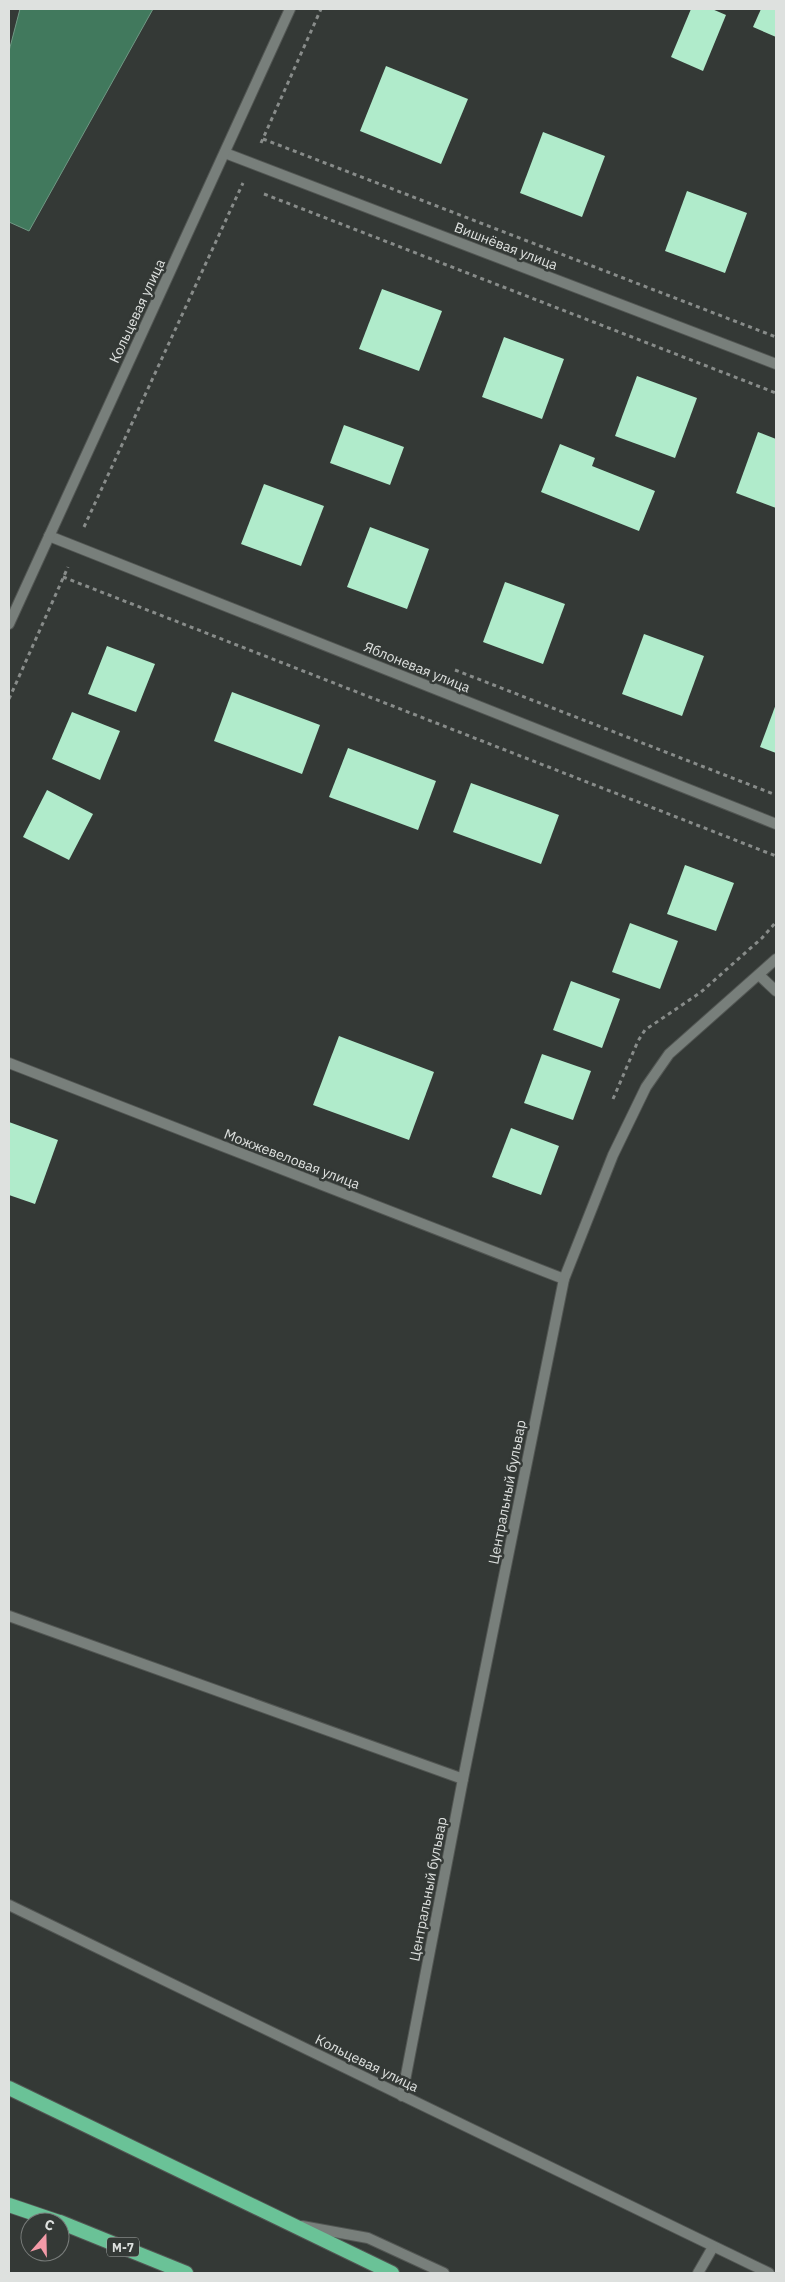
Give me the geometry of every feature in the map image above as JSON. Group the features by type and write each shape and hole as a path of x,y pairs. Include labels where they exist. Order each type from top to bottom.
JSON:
{"highway":[{"path":"9,2088 392,2273"},
{"name":"М-7","path":"9,2205 30,2212"},
{"name":"М-7","path":"70,2226 186,2273"}],"street":[{"name":"Кольцевая улица","path":"9,624 290,9"},
{"name":"Вишнёвая улица","path":"225,153 776,364"},
{"name":"Яблоневая улица","path":"49,536 776,824"},
{"name":"Центральный бульвар","path":"402,2096 463,1779 564,1280 613,1155 646,1087 668,1054 776,959"},
{"path":"758,976 776,991"},
{"name":"Можжевеловая улица","path":"9,1063 564,1280"},
{"path":"9,1616 463,1779"},
{"name":"Кольцевая улица","path":"9,1905 769,2273"},
{"path":"289,2223 368,2238 444,2273"},
{"path":"698,2273 713,2247"}],"path":[{"path":"9,699 76,547 321,9"},
{"path":"263,139 776,337"},
{"path":"261,193 776,393"},
{"path":"63,577 776,856"}],"shaded area":[{"path":"20,9 153,9 29,231 9,222 9,51"}],"building":[{"path":"691,9 712,9 726,15 703,71 671,57"},
{"path":"761,9 776,9 776,37 753,27"},
{"path":"386,66 468,99 441,164 360,131"},
{"path":"543,132 605,156 582,217 520,193"},
{"path":"687,191 747,213 725,273 665,251"},
{"path":"382,289 442,311 419,371 359,349"},
{"path":"504,337 564,359 542,419 482,397"},
{"path":"637,376 697,398 675,458 615,436"},
{"path":"344,425 404,447 390,485 330,463"},
{"path":"758,432 776,439 776,508 736,493"},
{"path":"560,444 595,458 592,466 655,491 639,531 541,492"},
{"path":"264,484 324,506 301,566 241,544"},
{"path":"370,527 429,549 407,609 347,587"},
{"path":"505,582 565,604 543,664 483,642"},
{"path":"644,634 704,656 682,716 622,694"},
{"path":"107,646 155,664 136,712 88,694"},
{"path":"232,692 320,725 302,774 214,741"},
{"path":"776,704 776,753 760,747"},
{"path":"72,712 120,731 100,780 52,759"},
{"path":"348,748 436,781 418,830 329,797"},
{"path":"471,783 559,815 541,864 453,832"},
{"path":"47,790 93,814 69,860 23,837"},
{"path":"685,865 734,883 716,931 667,914"},
{"path":"630,923 678,941 660,989 612,972"},
{"path":"571,981 620,999 602,1048 553,1030"},
{"path":"339,1036 434,1072 409,1140 313,1105"},
{"path":"542,1054 591,1071 573,1120 524,1103"},
{"path":"9,1122 58,1140 35,1204 9,1195"},
{"path":"511,1128 559,1146 541,1195 492,1177"}]}
